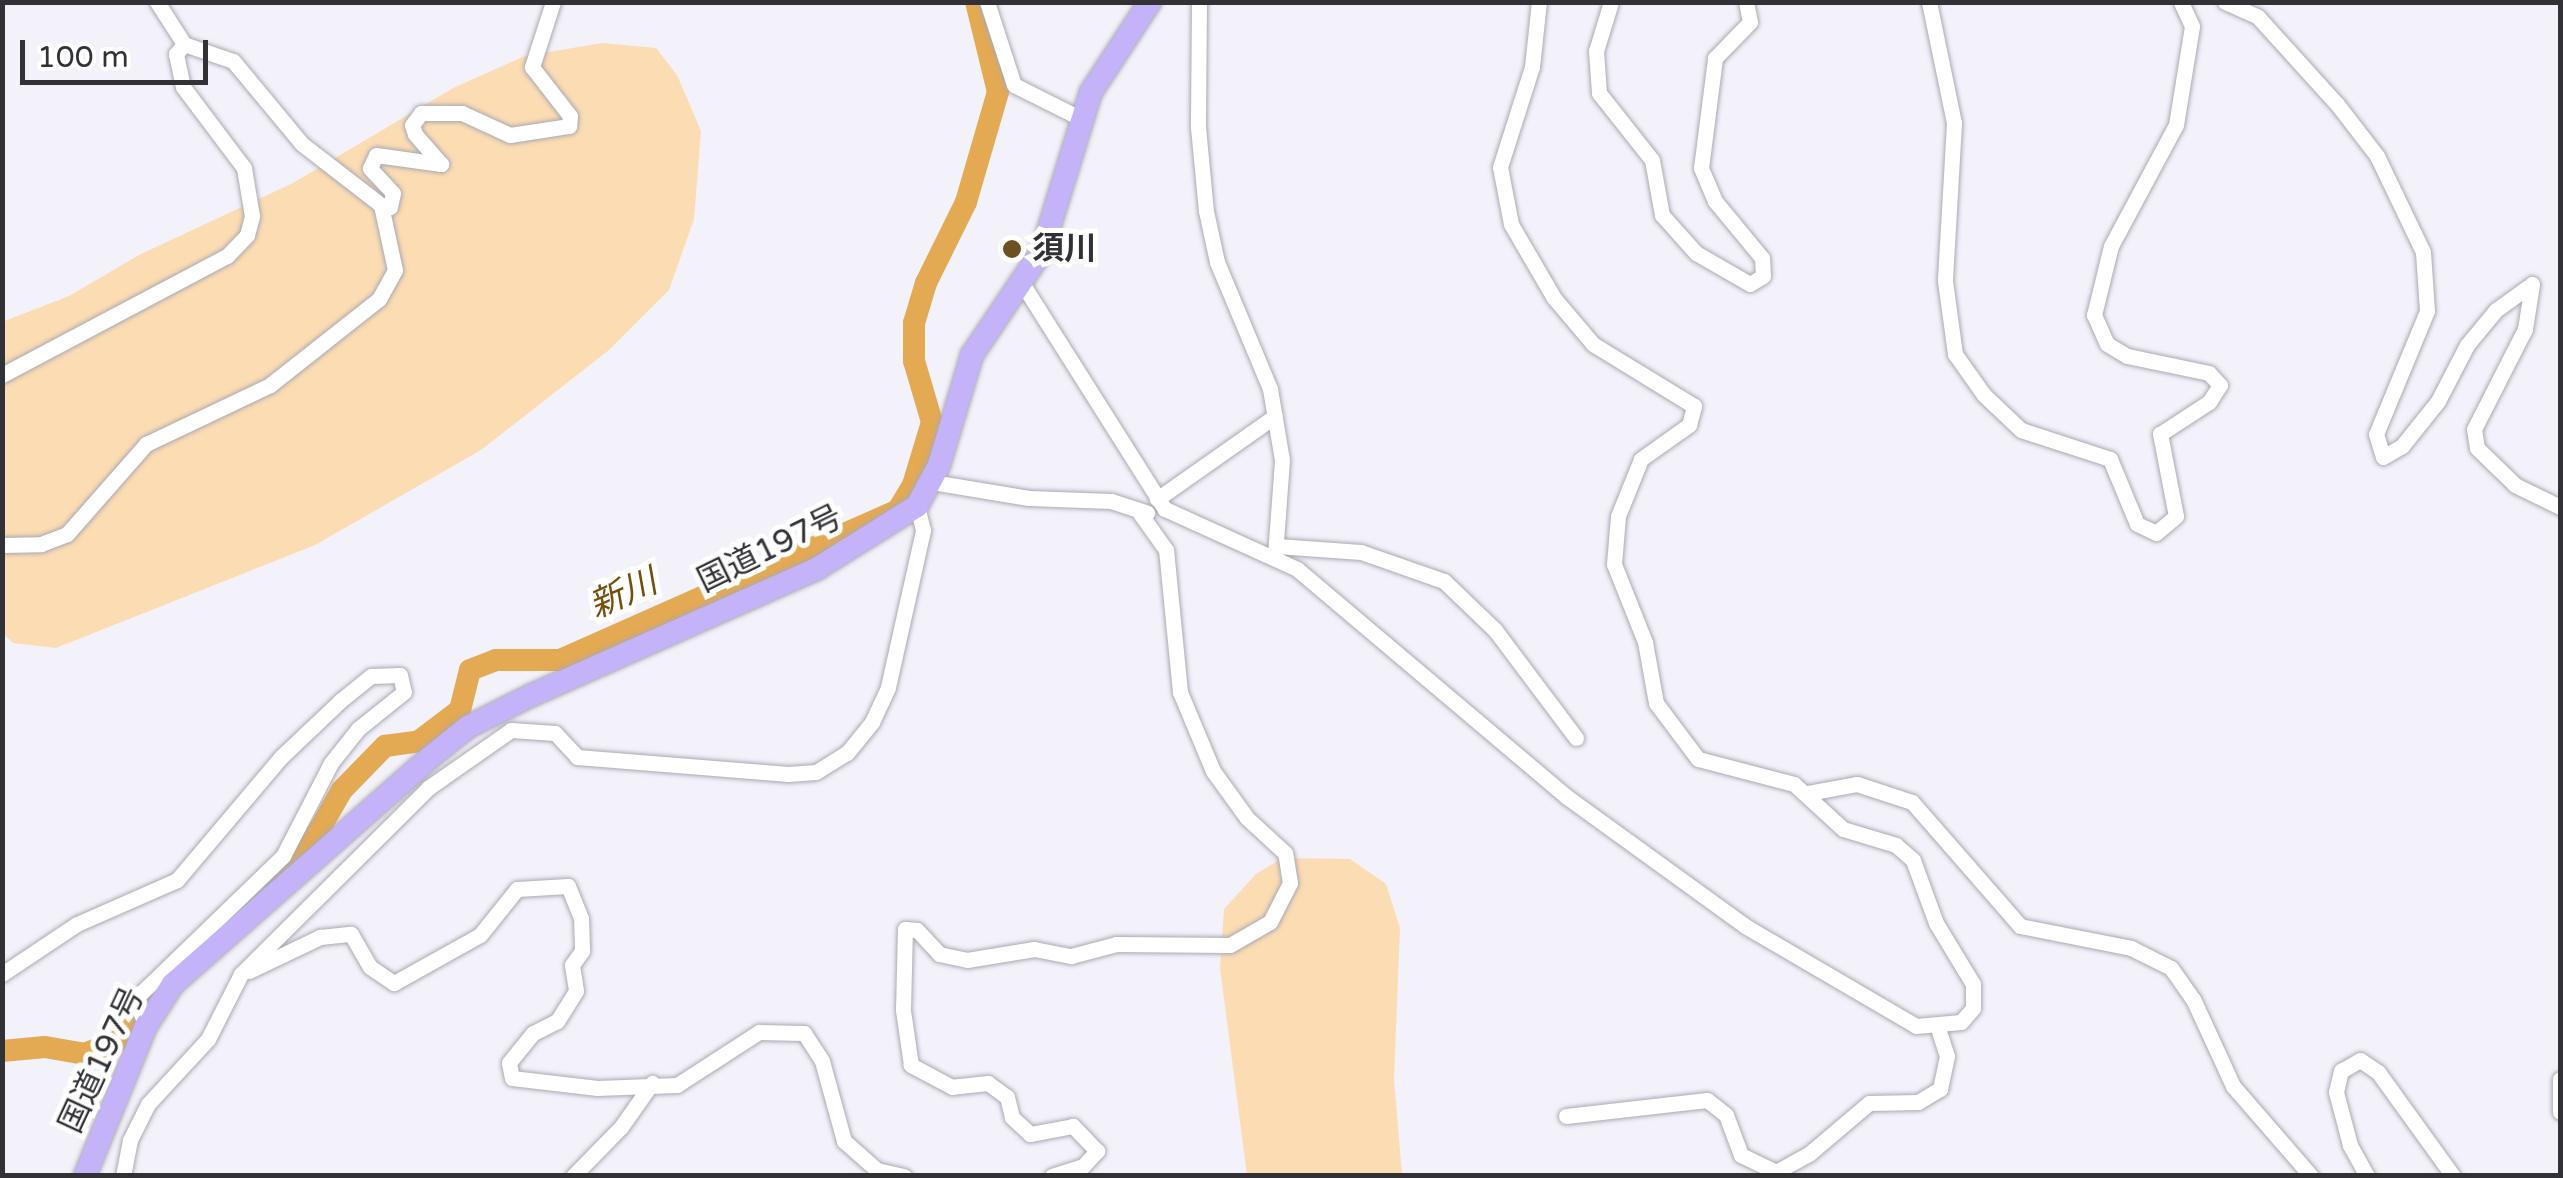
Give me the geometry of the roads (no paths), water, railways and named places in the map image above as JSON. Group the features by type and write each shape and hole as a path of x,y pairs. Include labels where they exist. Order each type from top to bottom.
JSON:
{"highway":[{"name":"国道197号","path":"85,1176 146,1026 202,953 291,863 468,727 818,568 917,506 932,482 972,355 1042,250 1080,118 1150,2"}],"street":[{"path":"157,2 184,44 232,61 291,133 381,206 390,207 392,192 370,168 376,154 441,164 414,134 412,125 422,113 462,113 510,135 568,126 570,116 532,67 552,2"},
{"path":"987,2 1014,85 1080,118"},
{"path":"1199,2 1198,127 1210,237 1275,416 1282,460 1276,550"},
{"path":"1020,280 1161,504 1276,550 1568,797 1746,926 1900,1018 1938,1029 1969,1016 1975,996 1970,976 1936,923 1919,871 1896,845 1843,829 1808,793 1781,779 1708,764 1689,751 1656,703 1645,642 1614,564 1618,516 1641,458 1689,425 1694,406 1593,344 1554,298 1511,224 1500,167 1532,67 1540,2"},
{"path":"1611,2 1596,50 1599,93 1652,160 1662,215 1696,253 1750,284 1763,276 1762,258 1715,201 1701,168 1715,58 1750,22 1746,2"},
{"path":"1928,2 1954,123 1945,281 1955,354 1984,394 2021,430 2110,459 2136,524 2156,533 2176,516 2160,434 2209,402 2220,384 2208,373 2127,356 2097,332 2094,315 2111,246 2176,126 2192,26 2181,2"},
{"path":"2225,2 2258,18 2337,104 2377,156 2422,252 2428,311 2376,434 2383,457 2402,446 2438,401 2467,345 2496,310 2532,284 2525,329 2474,429 2478,448 2515,484 2560,507"},
{"path":"2,374 227,256 247,235 252,216 244,168 182,88 176,54 184,44"},
{"path":"2,545 41,544 68,534 146,444 252,396 370,306 395,270 381,206"},
{"path":"1140,512 1161,504 1275,416"},
{"path":"932,482 1029,498 1111,501 1140,512 1166,550 1180,692 1214,772 1247,818 1286,853 1290,883 1270,922 1230,944 1116,944 1071,956 1034,949 967,960 939,954 917,930 904,929 901,959 910,1065 952,1087 988,1082 1007,1097 1012,1116 1030,1134 1072,1126 1097,1152 1083,1166 1052,1176"},
{"path":"123,1176 130,1140 148,1104 208,1039 241,974 428,788 511,730 554,733 578,756 788,774 816,772 847,753 872,722 888,688 924,530 917,506"},
{"path":"1276,550 1361,552 1444,580 1496,630 1576,738"},
{"path":"2,974 77,924 177,880 280,758 340,701 371,676 400,674 404,692 358,730 331,763 291,863"},
{"path":"1808,793 1857,784 1912,802 2020,926 2131,948 2170,968 2193,999 2232,1086 2311,1176"},
{"path":"241,974 320,938 351,934 370,967 394,984 480,935 517,889 568,886 581,918 582,950 572,964 576,991 557,1021 533,1033 509,1063 512,1078 597,1088 677,1085 759,1032 804,1034 822,1061 844,1140 877,1170 904,1176"},
{"path":"1566,1116 1707,1100 1726,1115 1741,1155 1776,1172 1810,1153 1869,1102 1918,1102 1940,1089 1947,1056 1938,1029"},
{"path":"2367,1176 2350,1145 2336,1092 2341,1071 2360,1060 2378,1072 2453,1176"},
{"path":"2560,1079 2560,1112"},
{"path":"573,1176 621,1127 652,1083"}],"waterway":[{"name":"新川","path":"270,878 318,832 342,790 385,746 419,741 460,710 470,670 496,660 560,660 898,510 913,485 932,422 914,361 914,323 926,283 966,202 998,92 976,2"},
{"name":"新川","path":"2,1051 45,1047 84,1054 120,1040 152,996"}],"place":[{"name":"須川","path":"1012,249"}]}
